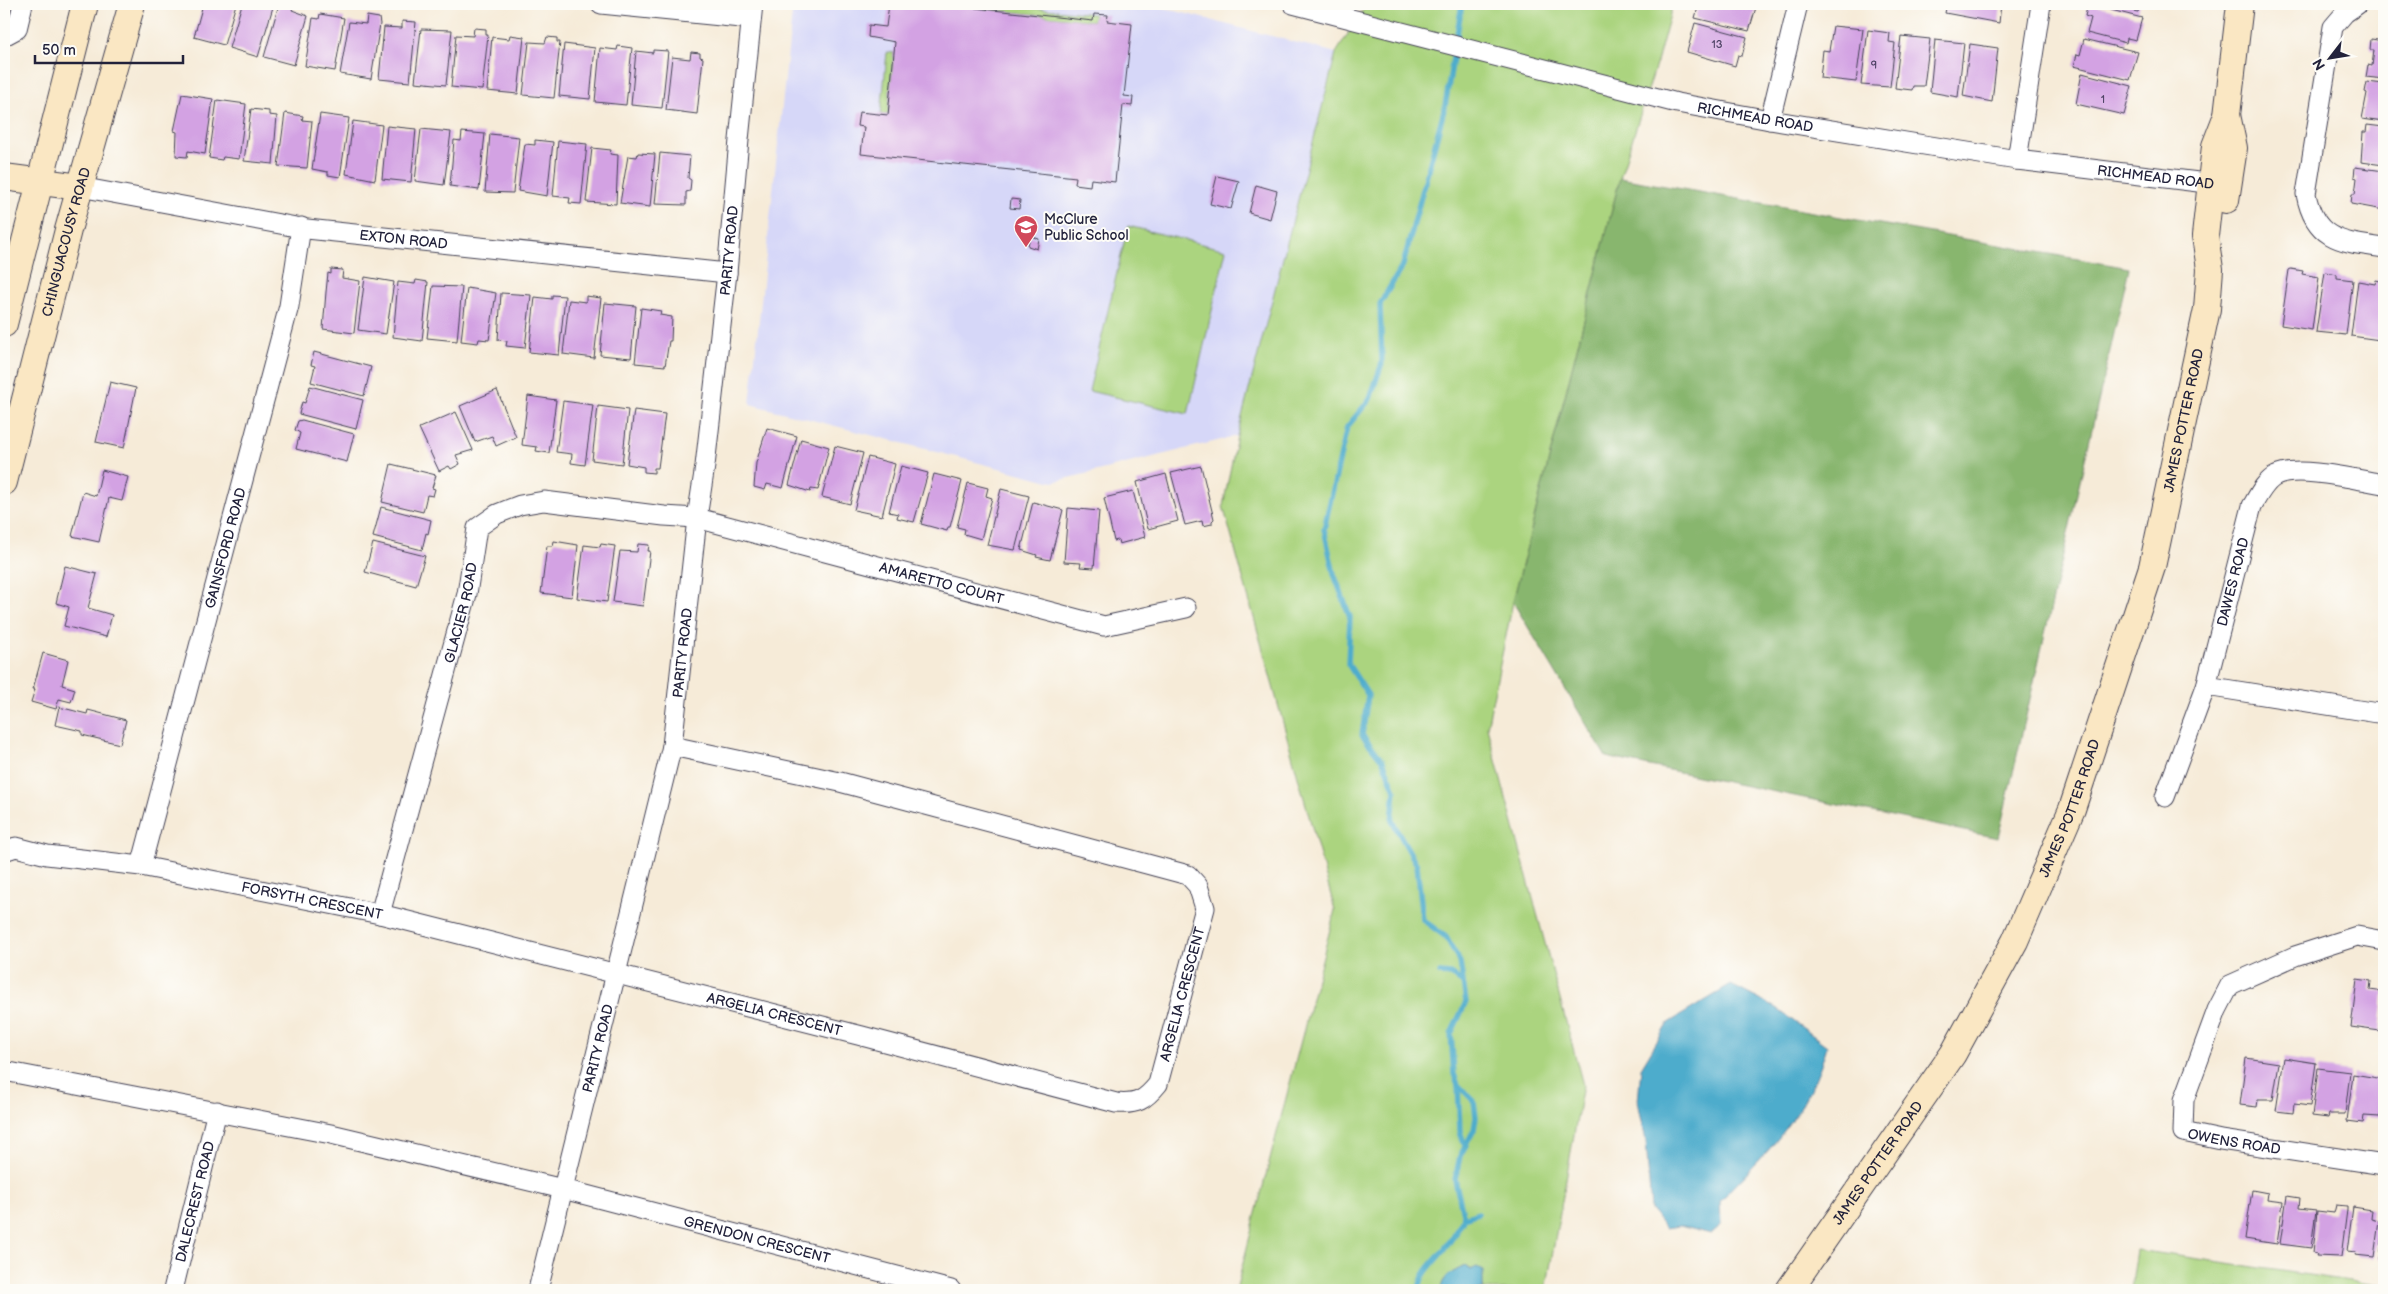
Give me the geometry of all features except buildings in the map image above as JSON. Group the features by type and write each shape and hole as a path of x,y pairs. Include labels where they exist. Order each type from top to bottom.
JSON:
{"main road":[{"path":"4,324 85,4"},
{"name":"CHINGUACOUSY ROAD","path":"4,482 80,187 132,4"},
{"name":"JAMES POTTER ROAD","path":"1789,1290 1953,1054 2015,942 2072,809 2152,567 2207,309 2210,269 2204,236 2219,184 2215,146 2227,115 2240,4"},
{"path":"4,177 80,187"}],"street":[{"path":"4,36 17,29 23,4"},
{"path":"601,4 752,11"},
{"name":"RICHMEAD ROAD","path":"1293,4 1677,103 2017,160 2219,184"},
{"path":"1770,120 1798,4"},
{"path":"2017,160 2040,4"},
{"path":"2358,4 2345,13 2333,27 2306,194 2309,210 2317,224 2328,235 2342,242 2384,248"},
{"name":"PARITY ROAD","path":"538,1290 672,746 697,518 728,273 752,11"},
{"name":"EXTON ROAD","path":"80,187 301,228 728,273"},
{"name":"GAINSFORD ROAD","path":"141,866 289,306 301,228"},
{"name":"DAWES ROAD","path":"2165,797 2206,686 2252,506 2265,486 2274,476 2288,472 2314,473 2384,484"},
{"name":"GLACIER ROAD","path":"380,914 467,594 477,528 497,514 520,505 544,502 697,518"},
{"name":"AMARETTO COURT","path":"697,518 1104,626 1186,608"},
{"path":"2206,686 2384,714"},
{"name":"ARGELIA CRESCENT","path":"616,973 1107,1100 1130,1104 1147,1097 1158,1084 1205,908 1198,886 1188,875 1167,868 840,782 672,746"},
{"name":"FORSYTH CRESCENT","path":"4,851 16,847 47,854 141,866 380,914 616,973"},
{"name":"OWENS ROAD","path":"2384,941 2357,936 2296,956 2230,985 2217,1010 2184,1100 2183,1132 2221,1140 2384,1164"},
{"path":"4,1071 330,1134 563,1189"},
{"name":"DALECREST ROAD","path":"173,1290 217,1111"},
{"name":"GRENDON CRESCENT","path":"563,1189 951,1290"}],"shaded area":[{"name":"McClure Public School","path":"793,4 1149,4 1336,53 1237,436 1053,482 750,404"}],"green space":[{"path":"976,4 997,4 1094,14 1093,21 975,8"},
{"path":"1367,4 1673,4 1657,62 1620,178 1513,602 1487,727 1583,1085 1546,1290 1483,1290 1484,1288 1471,1270 1465,1266 1446,1278 1441,1290 1236,1290 1335,910 1223,506 1237,436 1336,53"},
{"path":"887,52 894,53 888,115 881,115"},
{"path":"1620,178 2129,268 1998,838 1606,757 1513,602"},
{"path":"1128,226 1226,250 1188,414 1089,391"},
{"path":"2137,1250 2384,1286 2384,1290 2131,1290"}],"water":[{"path":"1731,985 1776,1008 1827,1046 1809,1092 1784,1131 1720,1201 1721,1225 1711,1234 1680,1226 1665,1228 1651,1210 1646,1141 1638,1101 1641,1068 1668,1023"},
{"path":"1465,1266 1470,1270 1477,1267 1483,1270 1483,1290 1441,1290 1443,1281 1446,1278"}],"waterway":[{"path":"1419,1290 1422,1279 1428,1269 1449,1243 1464,1218 1455,1180 1460,1156 1474,1130 1476,1117 1474,1101 1458,1085 1454,1074 1451,1034 1466,1002 1460,962 1446,937 1423,920 1417,865 1392,821 1395,790 1383,761 1362,735 1368,695 1348,664 1350,617 1334,574 1324,529 1347,427 1370,399 1382,363 1380,304 1403,265 1445,106 1462,4"},
{"path":"1440,973 1450,974 1463,983"},
{"path":"1458,1085 1460,1131 1465,1146"},
{"path":"1464,1218 1478,1213"}],"place":[{"name":"McClure Public School","path":"1026,248"}]}
